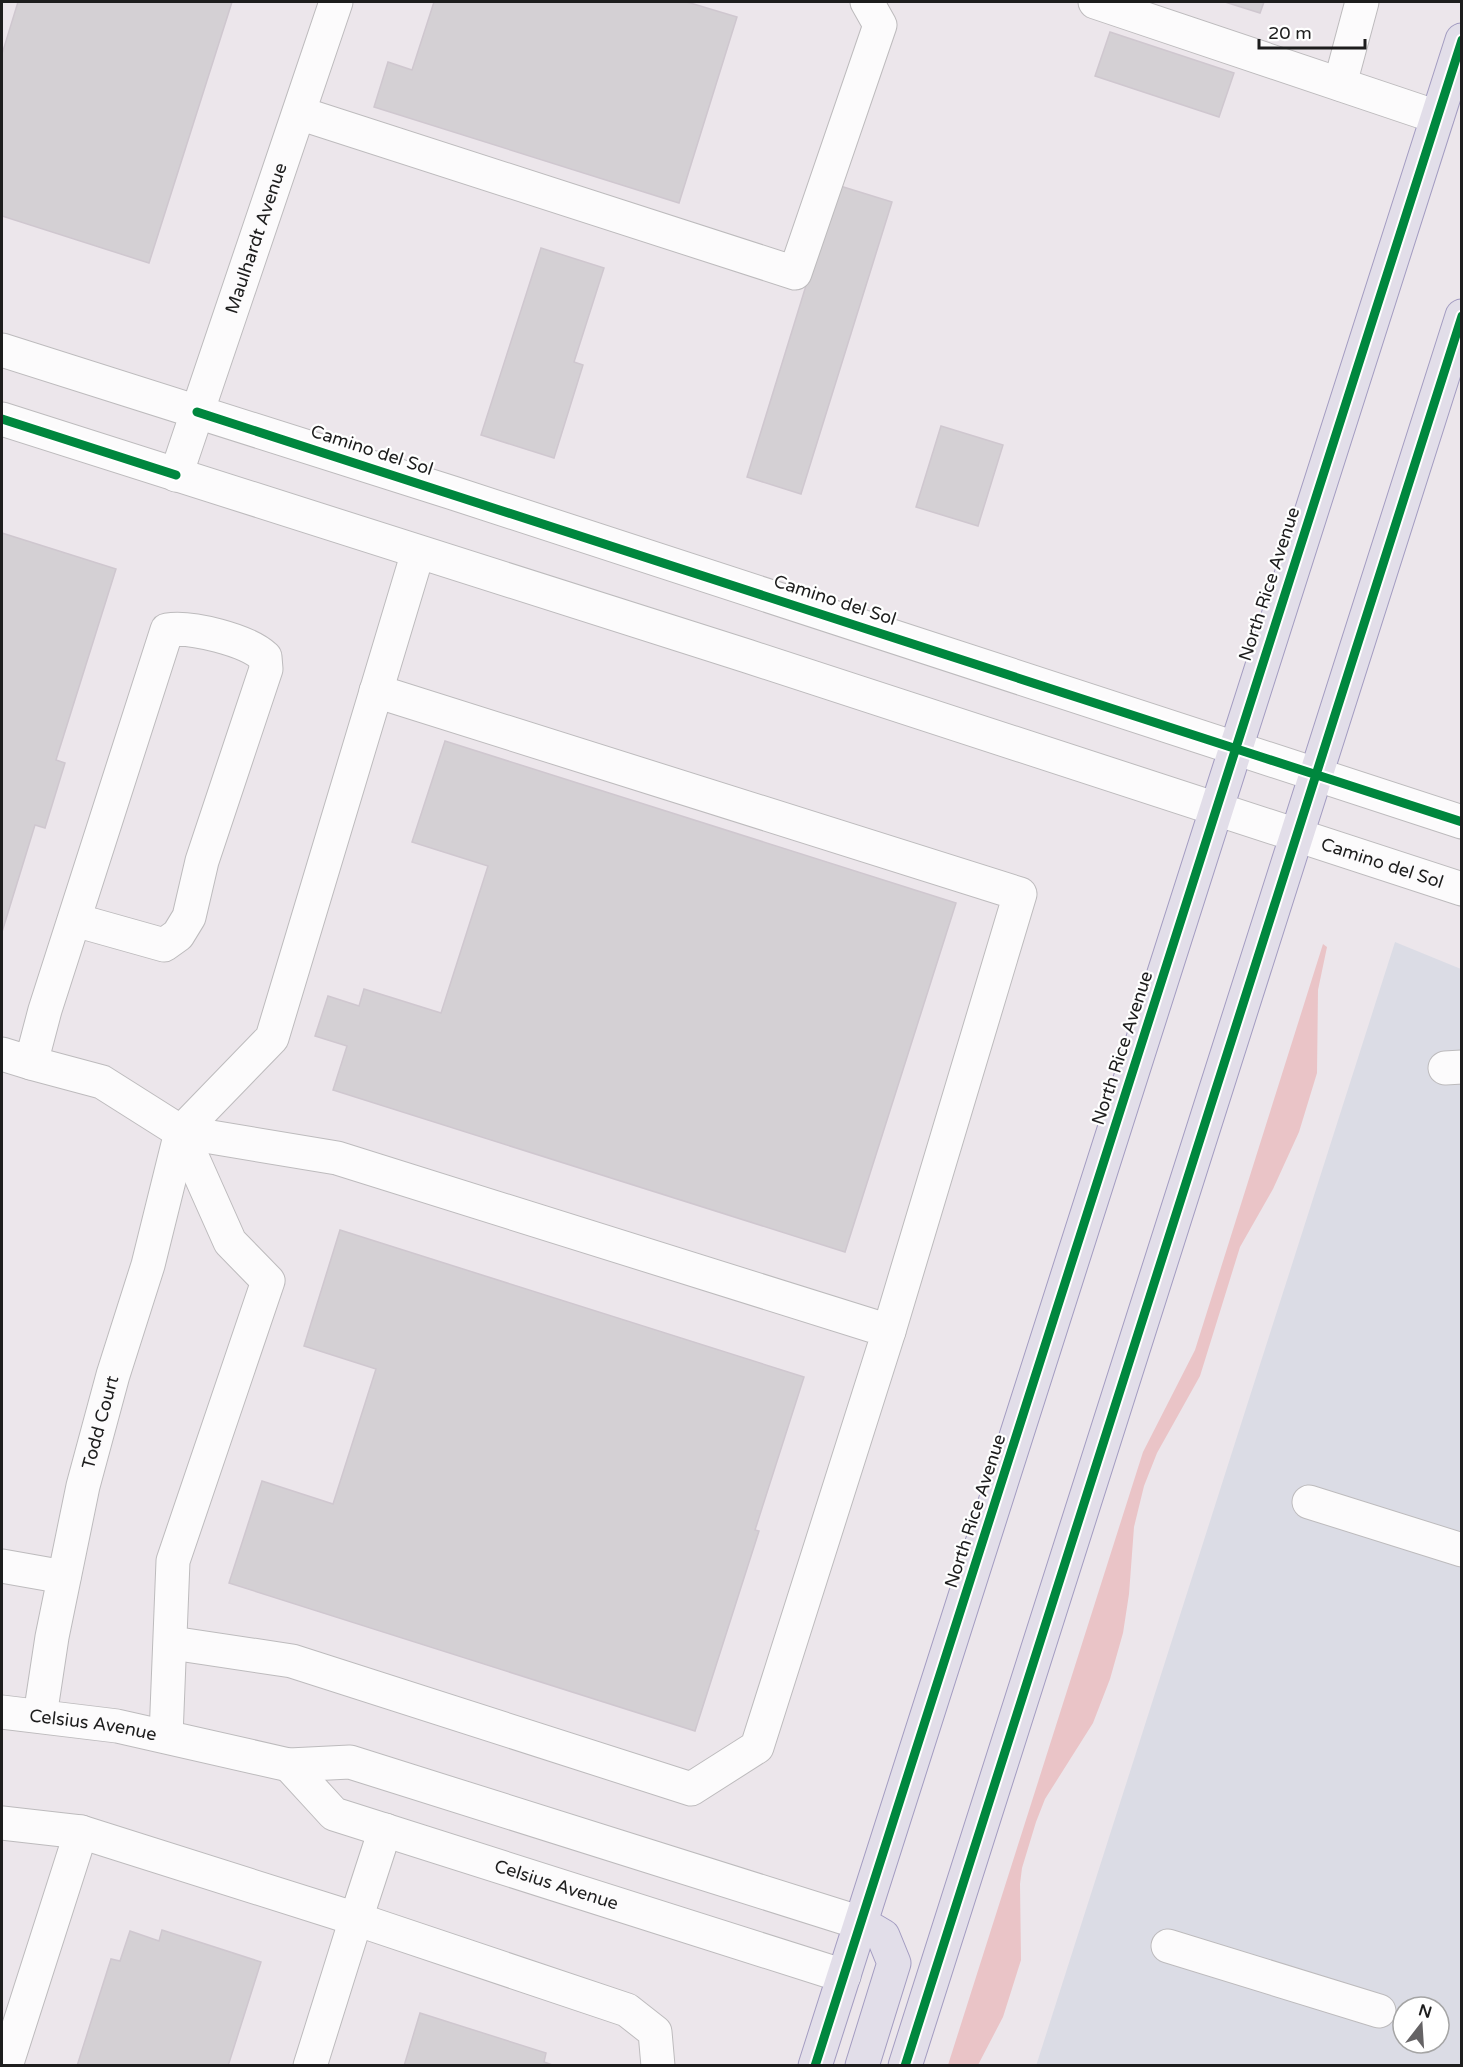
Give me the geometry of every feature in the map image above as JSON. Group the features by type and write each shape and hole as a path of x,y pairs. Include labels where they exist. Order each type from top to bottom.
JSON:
{"highway":[{"name":"North Rice Avenue","path":"815,2066 1216,810 1233,749 1461,40"},
{"path":"905,2066 1461,316"},
{"path":"861,1923 883,1935 894,1963 862,2066"}],"street":[{"name":"Maulhardt Avenue","path":"176,475 336,2"},
{"path":"299,113 795,273 880,25 867,2"},
{"path":"1095,2 1437,117"},
{"path":"1340,84 1362,2"},
{"name":"Camino del Sol","path":"2,350 1461,822"},
{"name":"Camino del Sol","path":"2,419 1461,888"},
{"path":"181,1132 272,1038 418,552"},
{"path":"75,920 164,945 178,935 189,917 202,861 266,669 265,657 255,648 184,627 167,630 45,1010 16,1058 102,1082 181,1132 338,1158 889,1331"},
{"path":"171,1643 292,1661 691,1789 757,1747 889,1331 1020,894 376,691"},
{"path":"166,1736 173,1561 268,1281 230,1242 181,1132"},
{"name":"Todd Court","path":"40,1716 64,1577 83,1486 113,1375 148,1265 181,1132"},
{"path":"1309,1502 1461,1550"},
{"path":"2,1566 64,1577"},
{"name":"Celsius Avenue","path":"2,1712 166,1736 289,1765 350,1762 861,1923"},
{"name":"Celsius Avenue","path":"289,1765 334,1814 844,1976"},
{"path":"2,1823 81,1832 356,1919 627,2010 655,2032 658,2066"},
{"path":"310,2066 385,1830"},
{"path":"6,2066 81,1832"},
{"path":"1168,1946 1379,2011"}],"shaded area":[{"path":"1395,942 1461,969 1461,2065 1036,2066"},
{"path":"1323,944 1327,947 1318,990 1317,1073 1299,1132 1273,1189 1240,1247 1200,1376 1157,1453 1144,1486 1134,1527 1129,1594 1123,1633 1110,1679 1093,1723 1045,1799 1022,1868 1020,1884 1021,1960 1003,2017 978,2065 948,2065 1143,1452 1195,1350"}],"building":[{"path":"18,2 232,2 149,263 2,216 2,54"},
{"path":"434,2 687,2 737,17 679,203 374,107 388,62 412,70"},
{"path":"1225,2 1264,2 1260,13"},
{"path":"1110,32 1234,73 1219,117 1095,76"},
{"path":"837,185 892,202 801,494 747,477"},
{"path":"541,248 604,268 574,362 583,365 554,458 481,435"},
{"path":"941,426 1003,445 978,526 916,507"},
{"path":"2,533 116,569 56,760 65,763 45,828 35,825 2,932"},
{"path":"445,741 956,903 845,1252 333,1090 347,1046 315,1036 328,996 359,1006 364,989 441,1013 488,866 412,842"},
{"path":"340,1230 804,1377 755,1530 759,1531 695,1731 229,1583 262,1481 333,1504 376,1369 304,1346"},
{"path":"162,1930 261,1962 228,2066 77,2066 111,1959 120,1961 130,1931 159,1941"},
{"path":"420,2013 546,2053 544,2062 555,2066 404,2066"}],"cycle path":[{"path":"815,2066 1462,40"},
{"path":"905,2066 1462,316"},
{"path":"197,412 1462,822"},
{"path":"2,419 176,475"}]}
